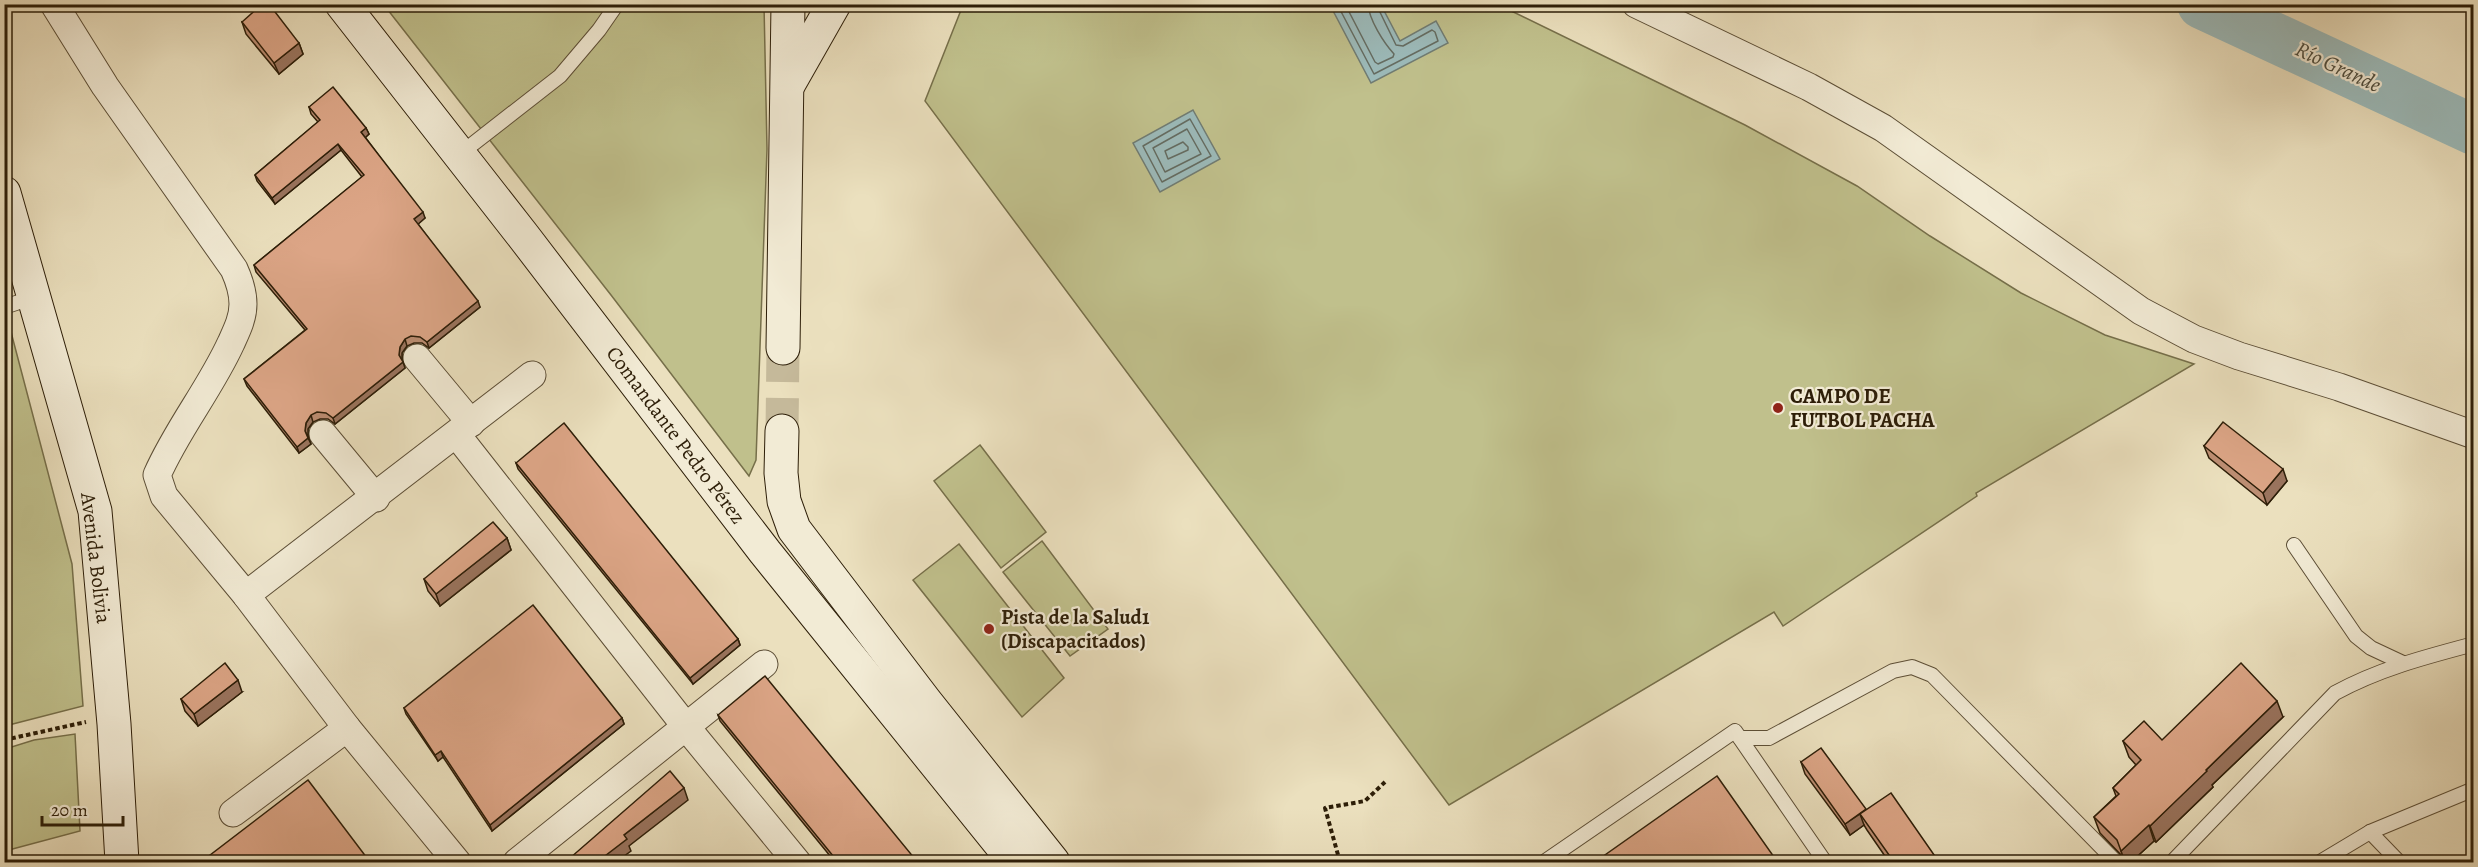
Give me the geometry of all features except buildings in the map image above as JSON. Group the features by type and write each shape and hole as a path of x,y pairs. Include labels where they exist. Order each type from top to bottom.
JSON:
{"main road":[{"name":"Comandante Pedro Pérez","path":"342,4 765,552 1015,862"},
{"path":"783,348 788,4"},
{"path":"786,89 834,4"},
{"name":"Avenida Bolivia","path":"4,193 36,297 95,511 114,724 122,862"},
{"path":"782,431 781,473 784,501 794,529 925,701 1053,862"}],"street":[{"path":"54,4 105,86 234,268 241,286 243,303 240,325 219,371 166,454 158,475 164,496 246,595 347,728 456,862"},
{"path":"1636,4 1809,87 1883,128 2141,311 2239,357 2339,387 2474,435"},
{"path":"417,358 464,429 687,728 797,862"},
{"path":"246,595 376,498 532,375"},
{"path":"323,434 376,498"},
{"path":"517,862 764,664"},
{"path":"233,813 347,728"}],"lane":[{"path":"460,154 560,76 599,30 617,4"},
{"path":"4,307 36,297"},
{"path":"2294,545 2356,636 2371,648 2403,663"},
{"path":"2172,862 2335,693 2363,677 2403,663 2474,644"},
{"path":"1740,738 1769,738 1893,671 1912,667 1932,675 2116,862"},
{"path":"1544,862 1735,731 1825,862"},
{"path":"2320,862 2370,832 2474,789"},
{"path":"2370,832 2399,862"}],"path":[{"path":"4,740 86,722 114,724"},
{"path":"1340,862 1325,808 1365,801 1385,782"}],"green space":[{"path":"384,5 764,5 767,149 756,460 749,476 611,295"},
{"path":"963,5 1499,5 1745,125 1857,186 1930,236 2021,293 2105,335 2194,364 1976,493 1977,496 1783,626 1774,612 1449,805 925,101"},
{"path":"6,313 72,564 83,706 5,726 4,314"},
{"path":"980,445 1046,532 1001,568 934,481"},
{"path":"1042,541 1108,629 1070,656 1003,572"},
{"name":"Pista de la Salud1 (Discapacitados)","path":"959,544 1064,678 1022,717 913,580"},
{"path":"75,734 80,831 5,851 5,749 34,740"}],"water":[{"path":"1330,5 1381,5 1400,41 1436,21 1448,43 1371,83"},
{"path":"1193,110 1220,159 1160,192 1133,143"}],"waterway":[{"name":"Río Grande","path":"2202,4 2474,130"}],"tunnel":[{"path":"782,431 783,348"}],"place":[{"name":"CAMPO DE FUTBOL PACHA","path":"1778,408"},
{"name":"Pista de la Salud1 (Discapacitados)","path":"989,629"}]}
